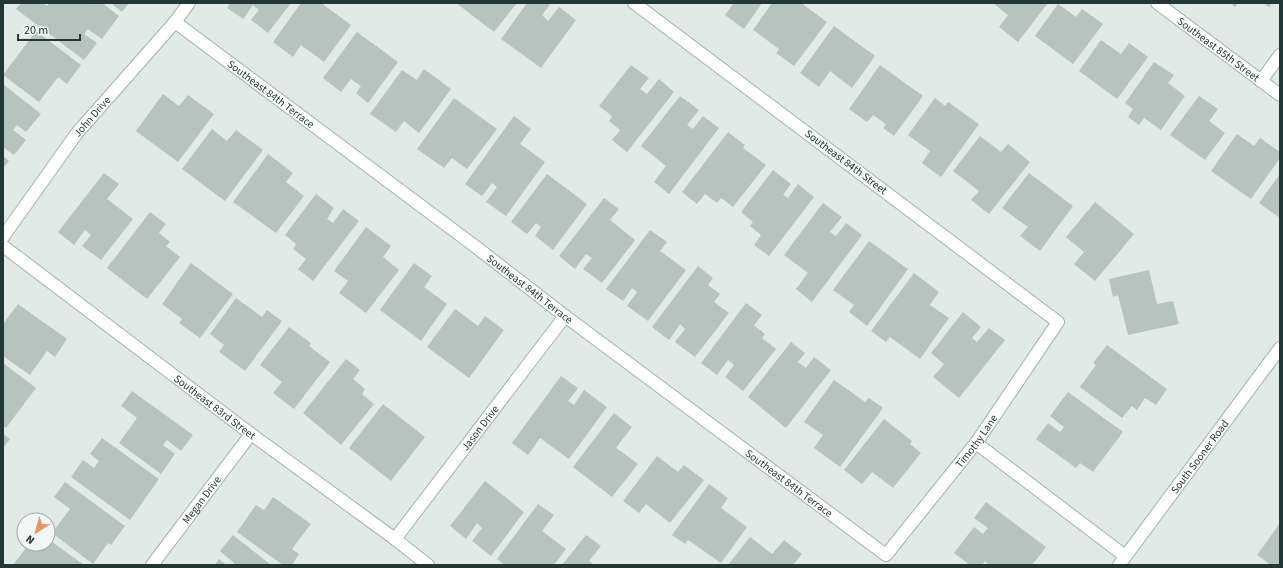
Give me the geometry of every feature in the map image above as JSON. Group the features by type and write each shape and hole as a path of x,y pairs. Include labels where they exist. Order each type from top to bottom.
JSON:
{"street":[{"name":"John Drive","path":"3,237 77,133 190,3"},
{"name":"Southeast 84th Street","path":"634,3 1058,322"},
{"name":"Southeast 85th Street","path":"1157,3 1280,95"},
{"name":"Southeast 84th Terrace","path":"175,22 476,247 565,316 886,555"},
{"path":"1261,81 1280,55"},
{"name":"Southeast 83rd Street","path":"3,246 251,434 395,539 428,565"},
{"name":"Jason Drive","path":"395,539 565,316"},
{"name":"Timothy Lane","path":"886,555 976,443 1058,322"},
{"name":"South Sooner Road","path":"1122,560 1280,348"},
{"name":"Megan Drive","path":"152,565 251,434"},
{"path":"976,443 1122,560"}],"building":[{"path":"21,3 43,3 47,6 49,3 94,3 96,5 97,3 102,3 119,16 102,39 88,29 84,34 97,43 84,60 16,9"},
{"path":"111,3 129,3 122,12"},
{"path":"230,3 291,3 268,33 251,20 259,10 253,5 243,19 227,8"},
{"path":"301,3 321,3 351,25 324,62 301,45 293,57 273,42"},
{"path":"456,3 517,3 494,32"},
{"path":"527,3 547,3 550,5 542,15 548,21 559,7 576,20 541,68 501,39"},
{"path":"732,3 762,3 744,29 725,15 733,4"},
{"path":"772,3 801,3 827,22 794,66 776,53 779,49 753,30"},
{"path":"993,3 1048,3 1018,42 999,27 1008,15"},
{"path":"1230,3 1238,3 1235,7"},
{"path":"1263,3 1272,3 1269,7"},
{"path":"1058,4 1076,17 1082,9 1103,24 1073,64 1035,36"},
{"path":"834,26 875,56 852,88 830,71 819,87 800,73"},
{"path":"36,31 81,65 67,84 58,77 39,102 3,75"},
{"path":"357,32 398,62 368,103 356,93 361,86 351,79 341,92 323,78"},
{"path":"1101,40 1121,54 1129,43 1148,57 1117,99 1079,71"},
{"path":"1154,62 1174,75 1168,83 1185,96 1161,130 1144,118 1139,125 1128,117 1133,109 1125,103"},
{"path":"631,65 649,78 640,89 647,94 659,79 674,92 627,152 612,140 620,130 609,121 612,116 599,106"},
{"path":"880,65 923,96 894,136 883,128 886,124 873,115 867,122 849,109"},
{"path":"424,69 451,89 419,133 404,121 396,132 370,114 402,70 417,80"},
{"path":"3,84 41,114 26,132 17,125 13,130 26,140 14,155 3,147"},
{"path":"163,94 179,106 188,95 214,114 178,162 136,131"},
{"path":"680,96 699,110 687,125 693,129 703,116 719,128 669,194 654,182 666,166 641,146"},
{"path":"1199,96 1218,109 1209,121 1225,133 1205,160 1170,135"},
{"path":"454,98 497,129 467,169 452,158 444,168 417,149"},
{"path":"935,98 945,106 948,102 979,124 941,177 922,163 930,151 908,135"},
{"path":"514,116 531,129 520,144 545,162 506,216 486,202 497,187 492,183 482,196 465,184"},
{"path":"212,129 227,141 236,130 263,150 225,201 182,169"},
{"path":"728,132 745,145 743,148 766,165 733,207 721,198 717,203 705,194 697,204 682,192"},
{"path":"1237,134 1254,146 1260,138 1280,152 1280,158 1251,199 1211,171"},
{"path":"980,136 1001,152 1008,144 1030,162 989,214 971,200 979,191 953,171"},
{"path":"268,154 293,173 286,182 304,196 276,233 233,202"},
{"path":"3,156 9,161 3,168"},
{"path":"773,170 791,184 783,195 788,198 798,184 814,197 769,256 754,245 761,235 750,226 753,222 741,212"},
{"path":"104,173 119,184 107,199 133,219 101,260 82,246 91,235 85,230 74,245 58,232"},
{"path":"1029,173 1073,206 1040,251 1020,236 1028,227 1002,208"},
{"path":"547,174 587,204 553,250 535,236 541,227 536,223 527,234 511,222"},
{"path":"1280,174 1280,218 1259,203"},
{"path":"316,194 334,208 327,219 333,223 343,209 359,221 313,281 298,269 306,259 293,249 296,244 285,235"},
{"path":"604,198 619,209 610,220 635,240 602,283 583,269 592,258 586,254 575,269 559,256"},
{"path":"1095,202 1134,234 1095,281 1074,264 1084,252 1066,237"},
{"path":"823,203 842,217 830,232 836,236 846,223 862,235 812,302 796,289 808,273 784,255"},
{"path":"150,212 166,224 159,233 170,242 166,246 180,257 147,299 107,268"},
{"path":"366,227 391,246 383,257 399,270 366,313 339,293 348,281 334,271"},
{"path":"650,230 667,242 660,251 686,270 648,321 627,306 637,292 632,288 623,301 606,289"},
{"path":"869,241 908,269 867,326 849,312 854,305 833,290"},
{"path":"191,263 233,294 200,338 179,323 182,319 162,304"},
{"path":"414,263 432,276 424,287 447,304 421,341 380,310"},
{"path":"698,266 713,278 708,285 720,294 714,302 729,313 695,357 675,342 685,329 680,324 669,340 652,327"},
{"path":"1149,270 1157,304 1173,301 1179,324 1128,335 1118,295 1113,297 1109,279"},
{"path":"914,273 939,292 930,305 949,318 920,359 890,337 886,342 871,331"},
{"path":"236,298 262,317 267,310 282,321 245,371 219,352 224,345 210,334"},
{"path":"746,303 762,315 754,325 765,334 762,338 776,349 743,391 725,377 734,365 728,360 717,375 701,363"},
{"path":"18,304 67,339 55,357 47,351 30,375 3,356 3,324"},
{"path":"455,309 478,326 485,316 504,330 469,378 427,347"},
{"path":"963,312 981,327 972,338 977,342 989,328 1005,340 959,398 933,377 944,364 931,353"},
{"path":"289,327 311,343 309,346 330,362 294,409 273,393 282,382 260,365"},
{"path":"791,342 805,353 798,362 806,368 814,357 831,370 786,428 748,397"},
{"path":"1107,345 1167,389 1156,405 1145,398 1137,410 1132,406 1122,418 1080,387 1096,365 1093,363"},
{"path":"346,359 360,370 353,379 365,389 362,394 374,404 341,445 303,413"},
{"path":"3,363 36,388 6,428 3,426"},
{"path":"561,376 578,388 568,401 574,405 584,390 607,407 569,459 540,438 528,455 512,443"},
{"path":"834,380 865,402 869,398 883,408 840,467 814,448 823,435 804,422"},
{"path":"132,391 193,435 181,451 167,440 163,445 175,454 161,474 119,443 137,418 121,406"},
{"path":"1068,392 1123,432 1093,472 1080,463 1076,468 1036,439 1048,423 1060,432 1064,427 1050,416"},
{"path":"383,404 425,437 391,481 349,448"},
{"path":"614,413 632,427 616,448 638,464 612,497 573,467"},
{"path":"884,419 912,441 910,444 921,453 893,488 872,472 862,484 844,470"},
{"path":"3,434 10,439 3,448"},
{"path":"102,438 159,479 130,520 71,477 83,460 94,468 99,461 90,454"},
{"path":"657,456 678,472 684,465 704,480 670,523 646,504 639,513 623,501"},
{"path":"485,481 524,512 491,556 472,541 482,528 477,523 466,539 450,526"},
{"path":"65,482 125,526 111,545 108,543 93,564 56,536 56,528 70,509 54,497"},
{"path":"709,484 728,498 721,508 747,527 721,563 688,540 685,544 672,535"},
{"path":"273,497 311,524 292,549 299,554 292,565 283,565 237,532 256,505 264,510"},
{"path":"986,502 1046,547 1032,565 989,565 985,561 982,565 970,565 954,553 974,527 983,534 988,528 974,518"},
{"path":"538,504 554,515 542,531 566,549 554,565 505,565 497,559"},
{"path":"1280,523 1280,565 1271,565 1257,555"},
{"path":"233,535 271,565 232,565 234,563 220,551"},
{"path":"586,535 601,546 589,561 594,565 562,565"},
{"path":"750,537 772,554 784,540 802,554 793,565 728,565"},
{"path":"56,545 84,565 13,565 23,552 56,552"},
{"path":"219,559 226,565 215,565"}]}
